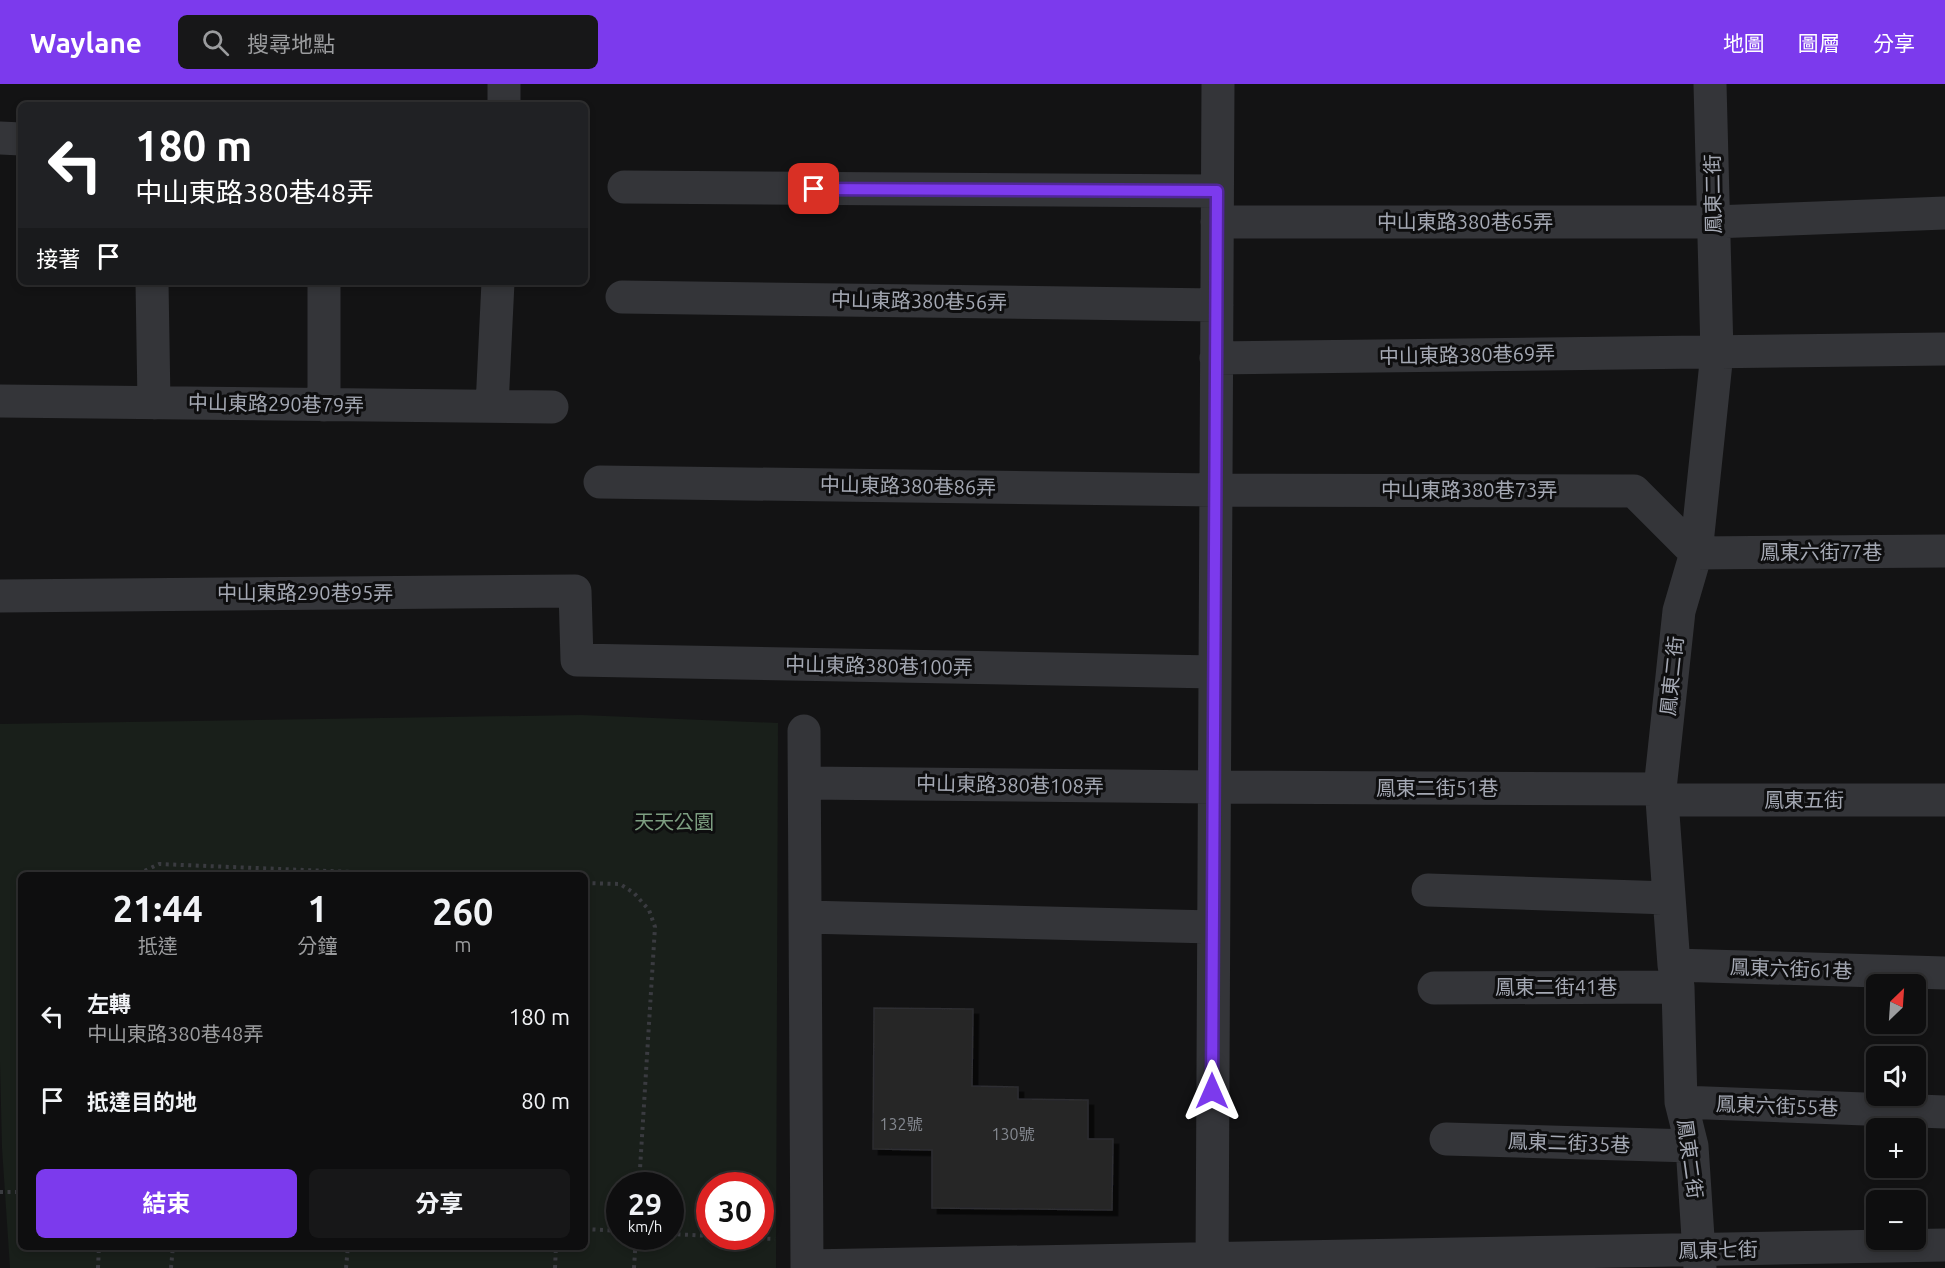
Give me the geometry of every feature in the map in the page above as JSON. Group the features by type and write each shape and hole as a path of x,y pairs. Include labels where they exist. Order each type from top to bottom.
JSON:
{"street":[{"path":"504,84 504,102"},
{"path":"1212,1263 1218,84"},
{"name":"鳳東二街","path":"1700,1259 1692,1146 1681,1102 1676,976 1661,794 1679,611 1696,553 1717,353 1710,84"},
{"path":"0,138 18,139"},
{"name":"中山東路380巷65弄","path":"624,187 1713,222 1945,213"},
{"path":"152,285 154,403"},
{"path":"324,285 324,405"},
{"path":"492,406 498,285"},
{"name":"中山東路380巷56弄","path":"622,297 1217,305"},
{"name":"中山東路380巷69弄","path":"1216,358 1945,350"},
{"name":"中山東路290巷79弄","path":"0,401 552,407"},
{"name":"中山東路380巷86弄","path":"600,482 1216,490"},
{"name":"中山東路380巷73弄","path":"1216,490 1634,491 1696,553"},
{"name":"鳳東六街77巷","path":"1696,553 1945,551"},
{"name":"中山東路290巷95弄","path":"0,596 575,591 576,626"},
{"name":"中山東路380巷100弄","path":"576,626 577,660 1215,672"},
{"path":"804,731 807,1258"},
{"name":"中山東路380巷108弄","path":"805,783 1214,787"},
{"name":"鳳東二街51巷","path":"1214,787 1661,794"},
{"name":"鳳東五街","path":"1661,794 1945,800"},
{"path":"1428,890 1669,898"},
{"path":"805,917 1213,927"},
{"name":"鳳東六街61巷","path":"1676,976 1945,974"},
{"name":"鳳東二街41巷","path":"1434,988 1676,976"},
{"name":"鳳東六街55巷","path":"1681,1102 1945,1112"},
{"name":"鳳東二街35巷","path":"1446,1139 1692,1146"},
{"name":"鳳東七街","path":"807,1258 1212,1263 1700,1259 1945,1245"}],"path":[{"path":"142,872 159,864 353,872"},
{"path":"588,883 620,884 634,893 649,910 655,927 640,1172"},
{"path":"0,1192 18,1192"},
{"path":"588,1229 606,1230"},
{"path":"684,1236 807,1258"},
{"path":"98,1268 99,1250"},
{"path":"171,1268 173,1250"},
{"path":"346,1268 348,1250"},
{"path":"555,1268 556,1250"},
{"path":"634,1268 635,1250"}],"green space":[{"name":"天天公園","path":"581,715 778,723 776,1268 10,1268 2,1148 0,724"}],"building":[{"path":"874,1008 973,1009 972,1086 1018,1087 1018,1099 1088,1100 1088,1139 1113,1139 1112,1210 932,1208 932,1150 873,1149"}],"route":[{"path":"814,189 1217,191 1212,1091"}]}
